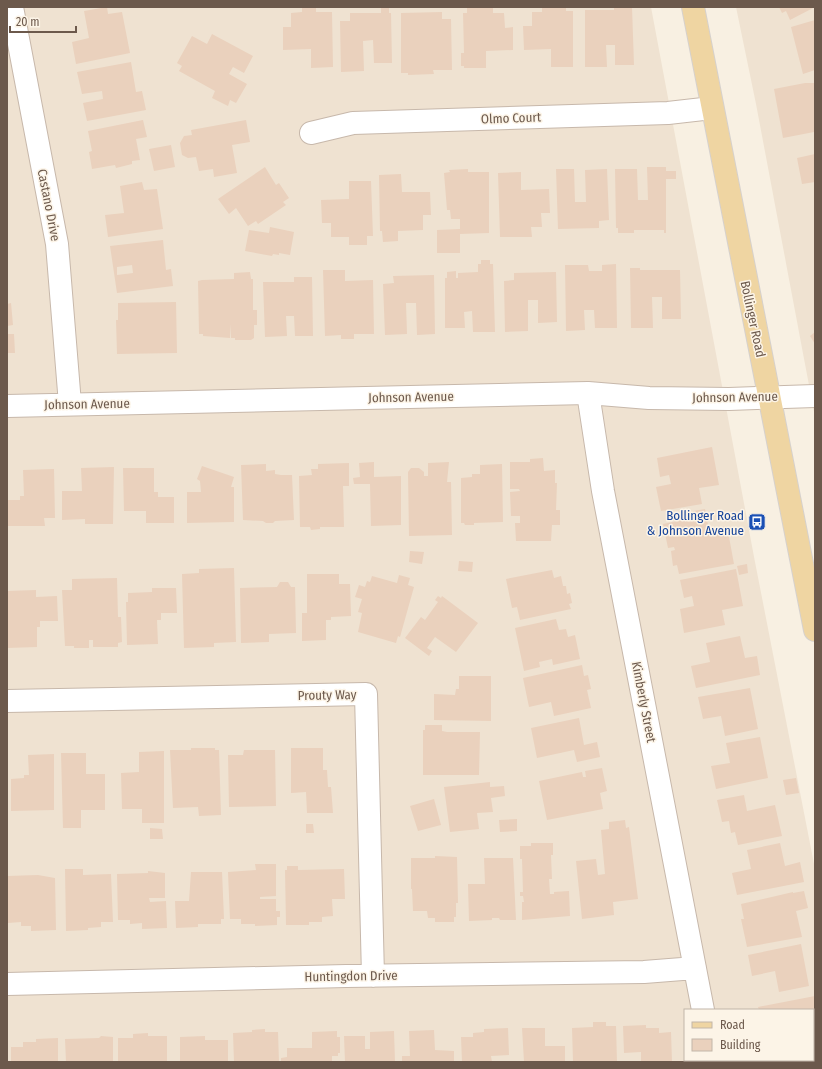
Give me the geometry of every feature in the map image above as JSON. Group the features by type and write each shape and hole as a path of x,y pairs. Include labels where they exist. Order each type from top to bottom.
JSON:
{"main road":[{"name":"Bollinger Road","path":"693,7 746,284 770,397 815,630"}],"street":[{"name":"Castano Drive","path":"12,7 57,244 70,404"},
{"name":"Olmo Court","path":"311,133 353,123 668,113 712,108"},
{"name":"Johnson Avenue","path":"7,406 588,393 649,398 729,399 815,396"},
{"name":"Kimberly Street","path":"588,393 603,491 703,1009"},
{"name":"Prouty Way","path":"7,701 366,694 373,976"},
{"name":"Huntingdon Drive","path":"7,984 644,972 695,968"}],"shaded area":[{"path":"7,7 651,7 755,562 815,869 815,1062 7,1062"},
{"path":"736,7 815,7 815,417 756,104"}],"building":[{"path":"107,7 108,14 122,12 130,53 76,64 72,42 89,38 84,11"},
{"path":"302,7 316,7 316,12 332,12 333,67 311,68 311,49 283,50 283,27 291,27 291,13 302,12"},
{"path":"467,7 493,7 493,13 504,13 505,28 513,27 513,50 486,51 486,68 464,68 464,66 461,66 461,53 464,53 463,13 467,13"},
{"path":"542,7 566,7 566,11 573,11 573,67 551,67 551,49 524,50 523,26 532,26 532,12 542,12"},
{"path":"614,7 632,7 634,65 615,65 615,45 606,45 607,67 585,67 585,10 614,10"},
{"path":"779,7 815,7 790,20 786,11 782,13"},
{"path":"381,8 389,8 389,13 391,13 392,63 374,63 373,40 363,41 364,71 341,72 340,21 350,21 350,13 381,13"},
{"path":"442,12 442,19 451,19 452,70 433,70 434,74 408,75 408,73 401,73 401,13"},
{"path":"815,20 815,70 803,74 791,27"},
{"path":"212,34 253,56 244,73 233,67 229,74 247,84 236,103 230,100 228,106 212,98 215,91 179,71 182,66 177,63 192,36 207,44"},
{"path":"131,62 136,92 142,91 146,110 87,121 83,103 103,99 102,91 82,94 77,72"},
{"path":"805,83 815,83 814,132 783,138 774,89"},
{"path":"143,120 147,137 136,139 140,160 132,161 132,164 116,168 115,165 92,169 89,152 92,151 88,131"},
{"path":"246,120 250,142 232,145 237,173 214,177 213,169 199,171 196,157 188,158 182,155 180,143 184,136 192,135 191,130"},
{"path":"171,145 175,167 154,171 149,149"},
{"path":"815,154 815,182 802,184 797,158"},
{"path":"265,167 276,185 279,183 289,198 283,202 286,205 258,224 256,221 248,226 236,208 229,214 218,199"},
{"path":"647,167 666,167 666,171 676,171 676,179 666,179 666,233 664,233 664,230 634,230 634,233 618,233 618,228 616,228 615,169 637,169 638,200 648,200"},
{"path":"468,169 468,172 489,172 489,233 460,234 460,253 437,253 437,230 460,229 460,219 451,219 450,210 447,210 444,173 450,172 449,170"},
{"path":"556,169 574,169 575,202 586,202 585,170 607,169 609,220 599,221 599,228 558,229"},
{"path":"521,172 521,190 549,189 550,213 541,213 542,227 531,227 532,237 500,237 498,173"},
{"path":"401,174 402,192 430,192 431,215 423,215 423,230 398,231 398,241 383,242 382,231 380,231 379,175"},
{"path":"349,181 371,181 373,236 367,236 367,245 349,245 349,237 331,237 331,223 322,223 321,200 349,199"},
{"path":"142,182 144,190 157,189 163,229 108,237 105,215 124,213 120,186"},
{"path":"270,227 294,232 290,255 279,253 279,255 273,254 272,256 245,251 249,230 269,233"},
{"path":"163,240 166,270 171,269 173,286 117,293 110,246","holes":["132,265 133,273 117,275 117,267"]},
{"path":"481,260 490,260 490,264 493,264 495,332 473,332 472,311 464,312 465,328 445,328 445,278 447,278 447,272 456,271 456,278 458,278 458,273 478,272 478,264 481,264"},
{"path":"616,264 617,328 595,328 594,310 584,310 585,330 566,331 565,265 588,265 589,271 602,271 602,265"},
{"path":"630,268 640,268 640,270 680,270 681,319 662,319 662,297 652,297 653,328 631,328"},
{"path":"323,270 345,270 345,281 373,280 374,334 354,334 354,339 341,339 341,335 325,336"},
{"path":"250,272 251,279 253,279 253,310 257,310 257,325 254,325 254,338 251,340 235,340 235,338 231,338 231,324 230,338 203,336 203,334 199,334 198,281 234,279 234,273"},
{"path":"556,272 557,322 538,323 538,300 528,300 528,331 505,332 504,281 514,280 514,273"},
{"path":"434,275 435,334 417,335 416,303 406,303 407,334 385,335 383,284 394,283 393,276"},
{"path":"294,277 312,277 313,336 295,336 294,316 286,316 287,336 265,337 263,282 294,282"},
{"path":"176,302 177,353 117,354 116,320 118,320 118,303"},
{"path":"11,303 13,325 7,326 7,304"},
{"path":"815,332 815,344 810,336"},
{"path":"7,334 14,334 15,353 7,353"},
{"path":"712,447 719,485 699,488 702,504 661,511 656,487 671,484 669,475 660,477 657,458"},
{"path":"543,458 544,471 555,470 555,483 557,483 556,510 560,510 560,525 552,525 551,541 516,541 515,523 520,523 520,516 511,516 510,492 520,491 519,489 510,489 510,462 530,462 530,459"},
{"path":"374,462 374,477 401,476 401,525 371,526 370,484 354,484 353,478 360,477 359,463"},
{"path":"449,462 447,482 451,482 452,535 409,536 408,472 411,468 419,468 424,472 424,476 428,476 428,463"},
{"path":"349,463 349,486 343,486 344,527 320,527 320,529 311,530 310,527 300,527 299,476 312,475 311,469 318,469 318,464"},
{"path":"266,464 266,471 275,470 275,474 292,475 294,520 266,523 263,521 243,520 241,465"},
{"path":"502,464 503,522 474,523 474,525 465,525 464,523 461,523 461,478 472,477 472,474 480,474 480,465"},
{"path":"202,466 234,477 231,487 234,487 234,522 187,523 187,492 201,492 200,481 197,479"},
{"path":"114,467 113,524 85,524 85,519 62,520 62,491 82,491 81,468"},
{"path":"123,468 154,468 154,492 158,492 158,497 174,497 174,523 146,523 146,511 124,511"},
{"path":"54,469 55,518 44,518 45,526 7,526 7,500 20,500 20,496 24,496 23,470"},
{"path":"705,509 709,530 727,526 734,564 679,574 677,565 673,566 671,551 675,550 674,547 668,548 663,524 683,520 682,513"},
{"path":"410,551 424,552 422,564 409,562"},
{"path":"459,561 473,562 472,572 458,571"},
{"path":"747,564 748,573 739,575 737,566"},
{"path":"234,568 236,642 214,643 214,647 184,648 182,574 199,573 199,569"},
{"path":"736,569 743,606 722,610 725,625 684,633 680,609 694,606 692,596 684,598 680,580"},
{"path":"552,570 554,578 561,576 563,586 566,586 567,594 570,593 572,603 569,604 571,609 520,620 517,607 512,608 506,579"},
{"path":"307,574 339,574 339,584 350,584 351,616 331,617 331,620 326,620 326,640 302,641 302,613 307,613"},
{"path":"399,575 410,578 408,585 414,587 400,637 398,636 396,643 358,632 362,613 358,612 362,599 355,597 359,585 365,587 367,581 370,582 372,576 397,583"},
{"path":"117,578 118,617 121,617 122,642 118,643 118,647 93,647 93,640 89,640 89,648 74,648 74,646 65,646 62,590 72,590 72,579"},
{"path":"280,582 288,582 291,587 295,587 296,633 269,634 269,642 241,643 240,588 277,587"},
{"path":"152,588 176,588 177,613 161,613 161,620 157,620 158,644 127,645 126,602 128,602 128,593 152,592"},
{"path":"36,590 36,597 57,596 58,621 40,621 40,627 37,627 37,647 7,648 7,591"},
{"path":"438,596 441,598 442,596 478,623 456,652 435,637 427,648 432,651 429,656 405,638 421,617 425,620 438,602 435,600"},
{"path":"556,619 559,630 566,629 568,637 575,635 580,659 553,665 552,659 539,662 540,667 524,671 515,628"},
{"path":"740,636 745,658 757,656 760,675 696,688 691,666 710,662 706,643"},
{"path":"582,665 584,676 588,675 591,689 587,690 591,708 554,716 551,702 529,707 523,678"},
{"path":"459,676 491,676 491,721 434,720 434,694 455,695 456,689 459,689"},
{"path":"750,688 758,729 725,736 721,716 703,719 698,697"},
{"path":"579,718 584,745 597,742 600,757 577,762 574,750 537,758 531,728"},
{"path":"425,725 442,725 442,731 447,732 480,732 479,775 423,775 423,730 425,730"},
{"path":"760,737 768,778 716,789 711,766 730,763 726,743"},
{"path":"191,748 215,748 215,750 219,750 221,815 199,816 198,807 173,808 170,750 191,750"},
{"path":"291,748 323,748 323,770 327,770 328,787 331,787 333,813 307,813 306,792 291,793"},
{"path":"244,750 275,750 276,806 229,807 228,755 243,755"},
{"path":"164,751 164,823 142,823 142,809 122,809 121,773 139,772 139,752"},
{"path":"61,753 86,753 86,774 105,774 105,810 81,810 81,828 63,828"},
{"path":"54,754 54,810 11,811 11,779 24,778 24,775 29,775 28,755"},
{"path":"602,768 607,791 600,793 603,809 547,820 539,781 582,772 583,777 586,777 585,771"},
{"path":"796,778 799,793 786,795 783,780"},
{"path":"490,782 490,787 504,786 505,796 491,798 493,812 477,813 479,829 450,832 444,787"},
{"path":"744,795 747,811 775,805 782,836 738,845 735,832 731,833 729,821 722,822 717,800"},
{"path":"434,799 441,825 418,831 410,806"},
{"path":"517,819 517,831 500,832 499,820"},
{"path":"625,820 626,828 629,827 638,899 613,902 614,915 582,919 576,861 596,859 598,875 605,874 601,830 609,829 609,822"},
{"path":"306,824 313,824 314,833 306,833"},
{"path":"150,828 162,829 163,839 150,839"},
{"path":"531,843 553,843 553,855 551,855 552,879 549,879 550,894 554,894 554,892 569,891 570,916 522,920 522,902 524,902 523,896 520,896 520,892 523,892 520,846 531,846"},
{"path":"780,843 785,866 800,862 804,882 737,895 732,873 751,869 747,850"},
{"path":"435,856 457,857 458,903 456,903 456,917 454,917 454,922 435,922 435,918 428,918 427,911 413,911 411,858 435,858"},
{"path":"484,858 513,858 516,920 500,920 499,918 492,918 492,920 469,921 468,884 485,884"},
{"path":"255,864 276,864 276,896 260,897 260,899 276,899 276,911 280,911 280,917 277,917 277,925 255,926 255,924 241,924 241,919 230,919 228,872 256,870"},
{"path":"287,866 298,866 298,870 344,869 345,899 332,899 333,916 322,917 322,922 309,922 309,925 286,925 285,870 287,870"},
{"path":"65,869 83,869 83,875 111,874 113,922 101,922 101,927 88,928 88,930 66,931"},
{"path":"148,871 165,873 165,898 149,898 150,902 166,901 167,928 142,929 142,923 130,924 130,920 118,920 117,874 148,873"},
{"path":"191,872 222,872 224,919 221,919 221,924 198,924 198,927 176,928 175,901 189,901"},
{"path":"38,875 55,878 56,930 31,931 31,926 21,926 21,922 8,923 7,876"},
{"path":"804,891 808,908 796,911 802,937 747,947 741,919 744,919 741,904 793,892"},
{"path":"801,944 809,986 779,992 775,971 752,976 748,955"},
{"path":"815,996 815,1043 814,1009 759,1009 758,1007"},
{"path":"593,1022 606,1022 606,1026 616,1026 617,1062 573,1062 572,1028 593,1027"},
{"path":"646,1025 646,1028 659,1028 659,1033 671,1032 672,1062 641,1062 641,1052 624,1053 623,1026"},
{"path":"508,1028 509,1055 491,1056 492,1062 462,1062 461,1037 473,1037 473,1033 484,1032 484,1029"},
{"path":"522,1028 545,1028 545,1046 565,1046 565,1062 524,1062"},
{"path":"265,1029 265,1032 278,1032 279,1062 234,1062 233,1033 252,1032 252,1030"},
{"path":"434,1030 435,1050 454,1051 454,1062 402,1062 402,1056 410,1056 409,1031"},
{"path":"337,1031 337,1037 340,1037 340,1053 338,1053 338,1056 332,1056 332,1062 281,1062 281,1058 287,1057 287,1048 312,1048 312,1032"},
{"path":"394,1031 395,1062 345,1062 344,1036 365,1036 365,1049 370,1049 370,1032"},
{"path":"148,1033 148,1036 167,1036 167,1062 118,1061 118,1038 133,1038 133,1034"},
{"path":"101,1036 113,1037 113,1062 66,1062 65,1039 99,1038"},
{"path":"205,1036 205,1040 228,1040 228,1062 180,1062 180,1037"},
{"path":"58,1038 58,1062 11,1062 11,1047 23,1047 23,1042 36,1042 36,1039"},
{"path":"815,1056 815,1062 792,1062 814,1061"}],"place":[{"name":"Bollinger Road & Johnson Avenue","path":"757,522"}]}
